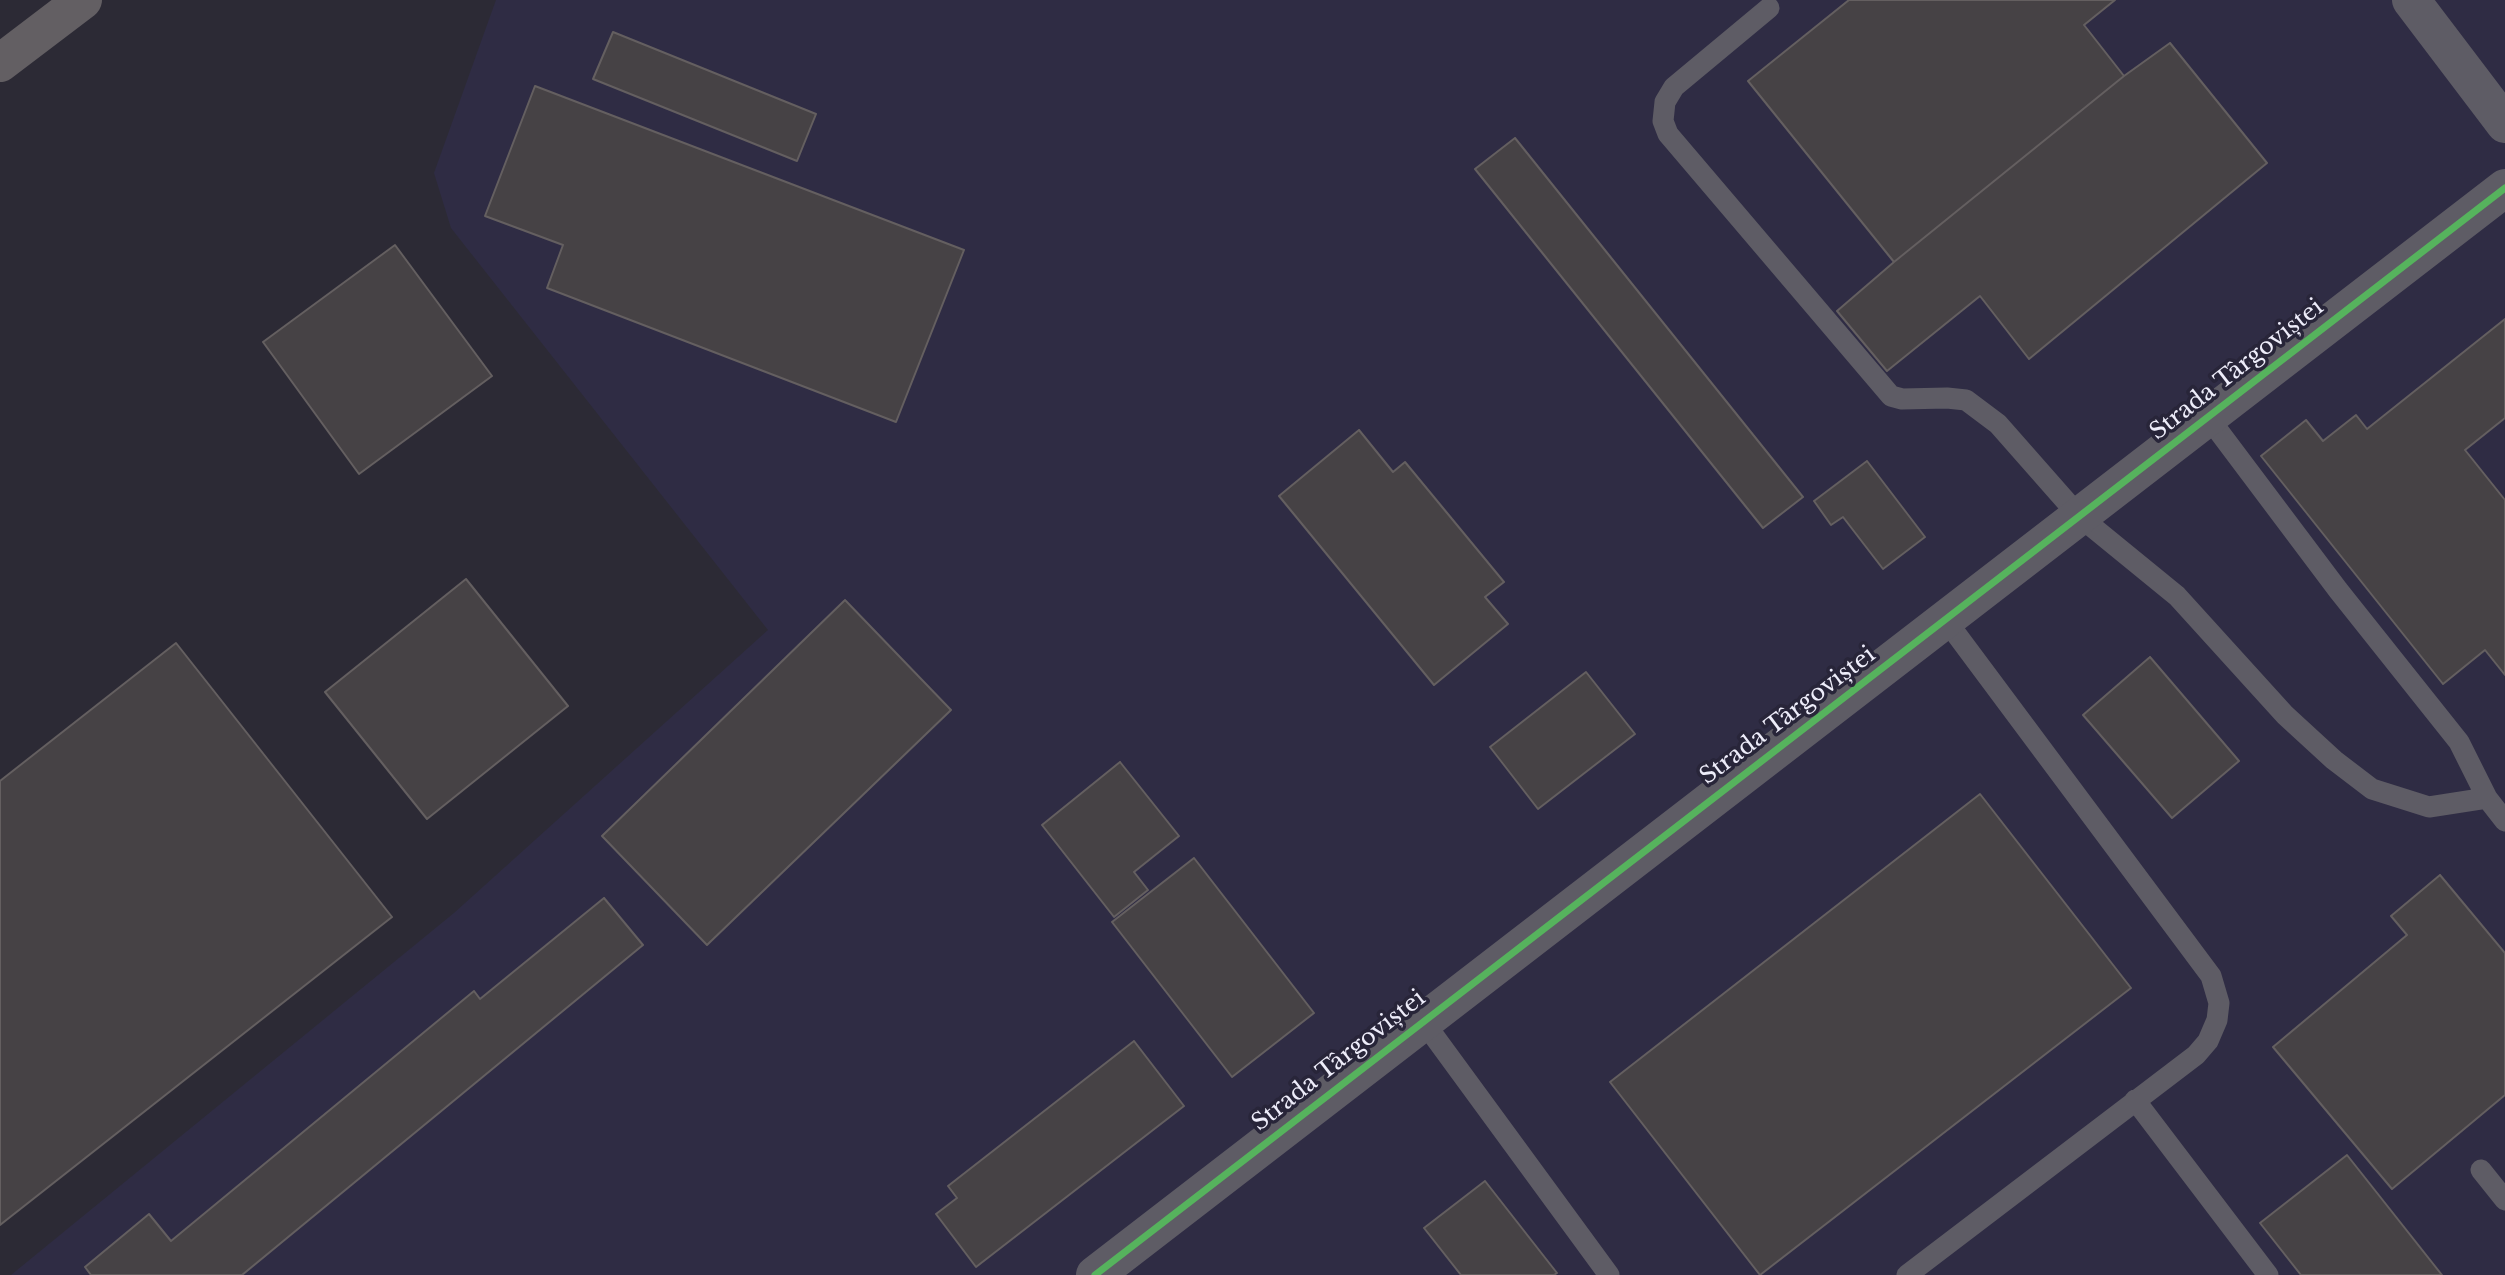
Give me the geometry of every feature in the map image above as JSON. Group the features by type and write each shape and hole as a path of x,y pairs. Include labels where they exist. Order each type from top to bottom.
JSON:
{"main road":[{"path":"0,64 83,0"}],"street":[{"path":"2411,0 2505,124"},
{"name":"Strada Târgoviștei","path":"1095,1275 2505,188"}],"lane":[{"path":"1769,8 1674,87 1665,102 1663,121 1668,134 1891,396 1902,399 1966,400 1998,425 2079,516 2177,596 2285,715 2334,760 2372,789 2429,807 2487,798"},
{"path":"2208,417 2338,590 2459,742 2487,798 2505,821"},
{"path":"1907,1275 2196,1055 2208,1041 2217,1020 2219,1003 2211,976 1945,620"},
{"path":"1423,1021 1609,1275"},
{"path":"2135,1100 2268,1275"},
{"path":"2481,1170 2505,1200"}],"shaded area":[{"path":"496,0 2505,0 2505,1275 11,1275 454,913 768,630 451,228 434,173"}],"building":[{"path":"1849,0 2115,0 2084,25 2124,76 1894,262 1748,81"},
{"path":"613,32 816,114 797,161 593,79"},
{"path":"2170,43 2267,163 2029,359 1980,296 1887,371 1837,311 2124,76"},
{"path":"535,86 964,250 896,422 547,288 563,245 485,216"},
{"path":"1515,138 1803,497 1763,528 1475,169"},
{"path":"395,245 492,376 359,474 263,342"},
{"path":"2505,319 2505,418 2465,450 2505,500 2505,675 2485,650 2443,684 2261,456 2306,420 2323,441 2356,415 2367,429"},
{"path":"1359,430 1393,472 1405,462 1504,582 1485,597 1508,624 1434,685 1279,496"},
{"path":"1867,461 1925,537 1883,569 1843,517 1831,525 1814,501"},
{"path":"466,579 568,706 427,819 325,692"},
{"path":"845,600 951,710 707,945 602,836"},
{"path":"176,643 392,917 0,1225 0,781"},
{"path":"2150,657 2239,761 2172,818 2083,715"},
{"path":"1586,672 1635,734 1538,809 1490,747"},
{"path":"1120,762 1179,836 1134,872 1148,890 1114,917 1042,825"},
{"path":"1980,794 2131,988 1760,1275 1610,1082"},
{"path":"1194,858 1314,1013 1232,1077 1112,922"},
{"path":"2440,875 2505,953 2505,1095 2392,1189 2273,1047 2407,935 2391,916"},
{"path":"604,898 643,945 242,1275 91,1275 85,1267 149,1214 171,1241 474,991 480,999"},
{"path":"1134,1041 1184,1106 976,1267 936,1214 957,1198 948,1186"},
{"path":"2347,1155 2442,1275 2301,1275 2260,1223"},
{"path":"1485,1181 1557,1273 1461,1275 1424,1228"}],"cycle path":[{"path":"1095,1275 2505,188"}]}
